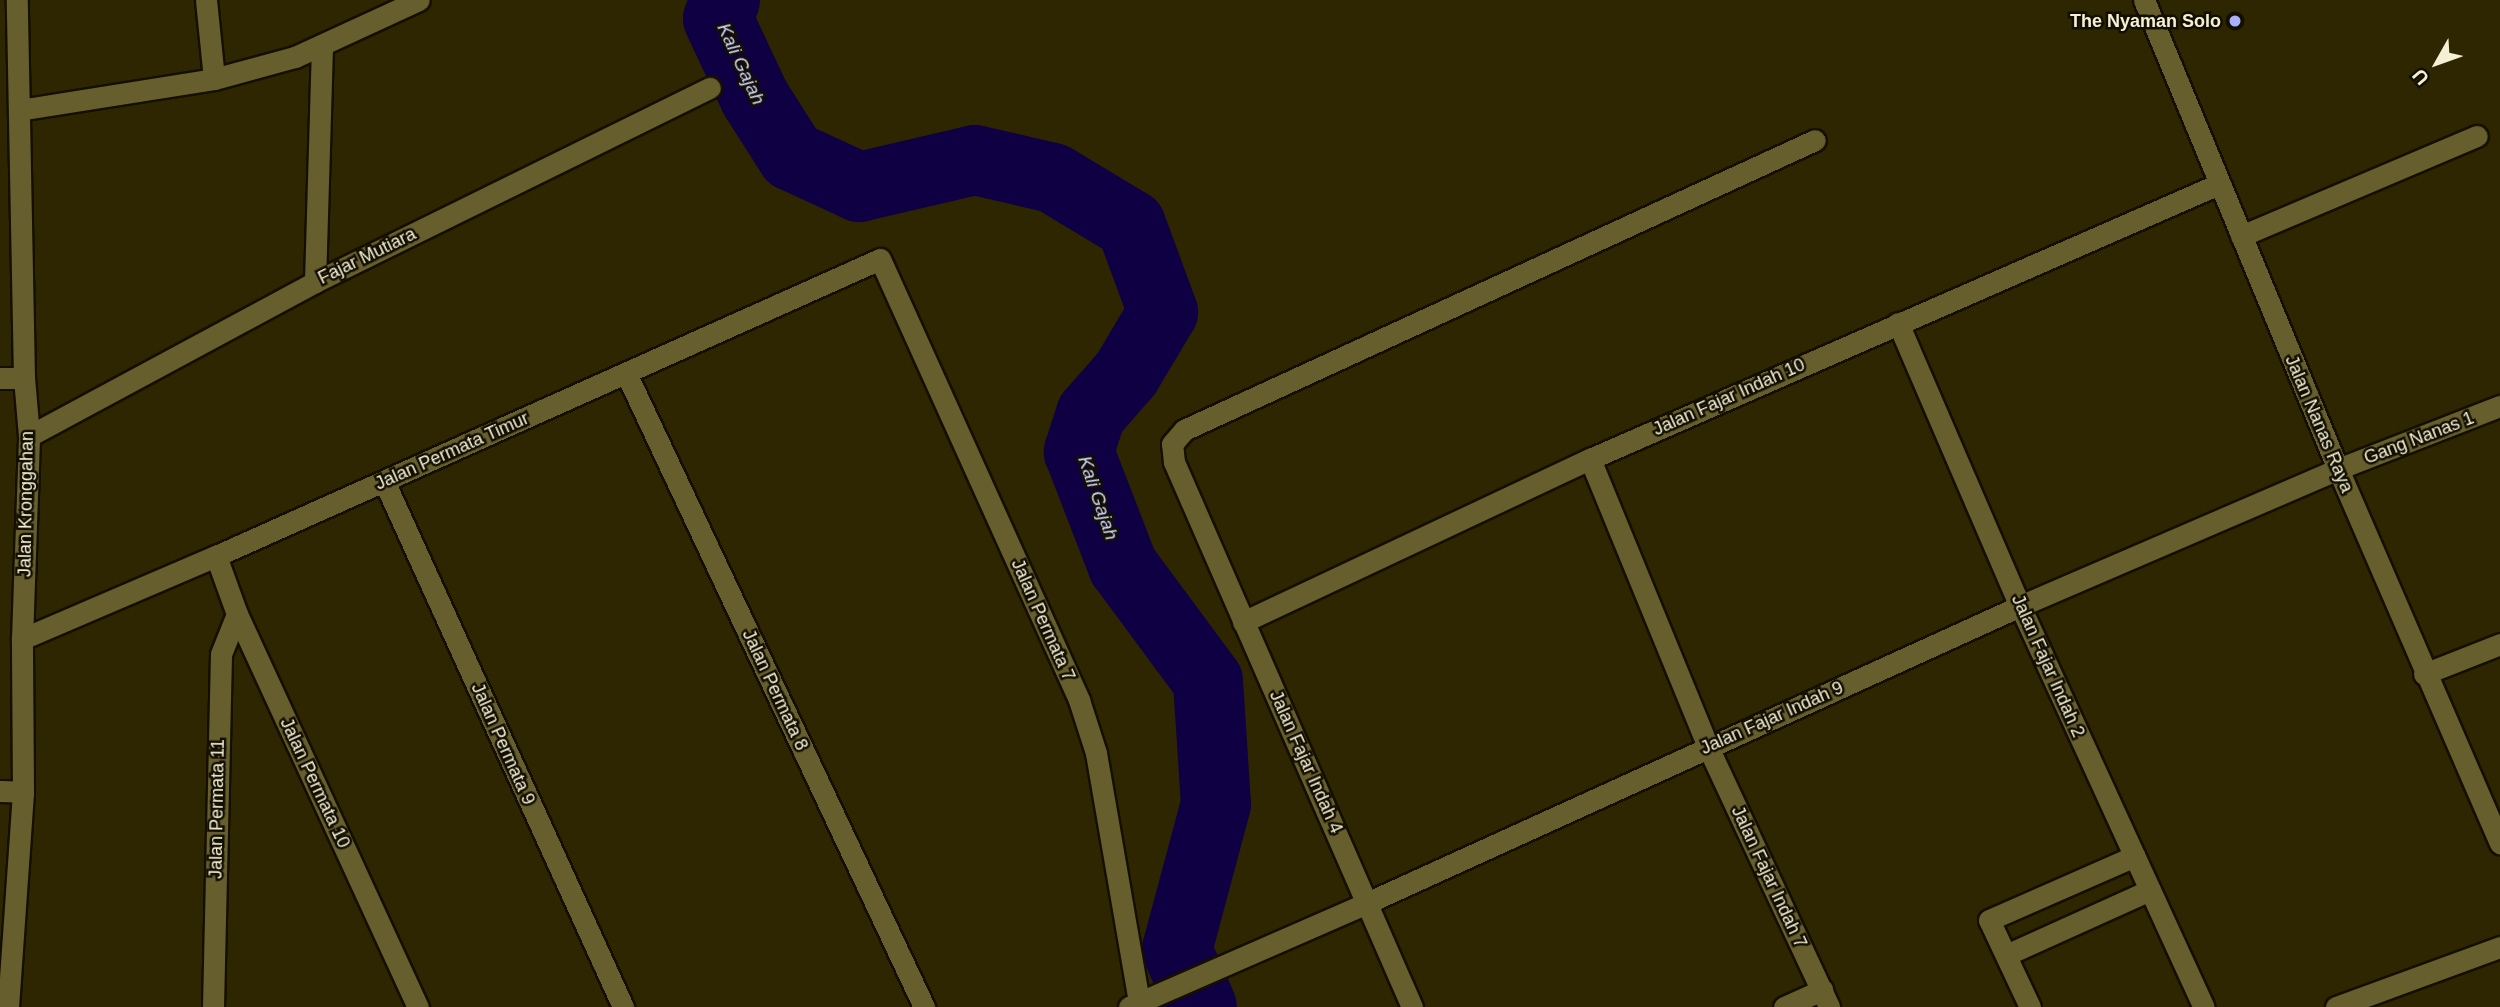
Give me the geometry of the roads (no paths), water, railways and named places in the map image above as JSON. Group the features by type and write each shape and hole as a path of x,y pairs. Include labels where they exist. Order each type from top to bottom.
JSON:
{"street":[{"name":"Jalan Kronggahan","path":"8,1007 23,792 22,639 29,436 10,144 19,110 17,0"},
{"path":"206,0 214,79"},
{"path":"19,110 214,79 322,47 419,0"},
{"name":"Jalan Nanas Raya","path":"2144,0 2424,674 2500,844"},
{"path":"315,282 322,47"},
{"name":"Fajar Mutiara","path":"29,436 315,282 710,88"},
{"path":"2241,236 2477,136"},
{"name":"Jalan Fajar Indah 4","path":"1412,1007 1174,462 1172,444 1184,430 1815,140"},
{"name":"Jalan Fajar Indah 10","path":"1243,622 1590,459 2219,184"},
{"name":"Jalan Permata Timur","path":"22,639 216,556 880,259"},
{"name":"Jalan Permata 7","path":"880,259 1079,700 1096,753 1139,1004"},
{"name":"Jalan Fajar Indah 2","path":"1898,323 2020,606 2204,1007"},
{"name":"Jalan Permata 8","path":"626,373 924,1007"},
{"path":"0,377 24,378"},
{"name":"Gang Nanas 1","path":"2338,470 2500,406"},
{"name":"Jalan Fajar Indah 7","path":"1590,459 1708,747 1826,999"},
{"name":"Jalan Fajar Indah 9","path":"1139,1004 1208,970 1368,902 2020,606 2338,470"},
{"name":"Jalan Permata 9","path":"384,481 622,1007"},
{"name":"Jalan Permata 10","path":"216,556 237,614 418,1007"},
{"name":"Jalan Permata 11","path":"213,1007 221,654 237,614"},
{"path":"2424,674 2500,644"},
{"path":"0,791 23,792"},
{"path":"2030,1007 1989,920 2135,856"},
{"path":"2006,955 2150,890"},
{"path":"2336,1007 2500,947"},
{"path":"1784,1007 1826,999"}],"waterway":[{"name":"Kali Gajah","path":"725,0 718,19 755,98 792,156 859,187 975,160 1053,178 1131,225 1163,312 1126,374 1091,414 1079,452 1123,566 1208,681 1216,804 1177,950 1202,1007"}],"place":[{"name":"The Nyaman Solo","path":"2235,21"}]}
